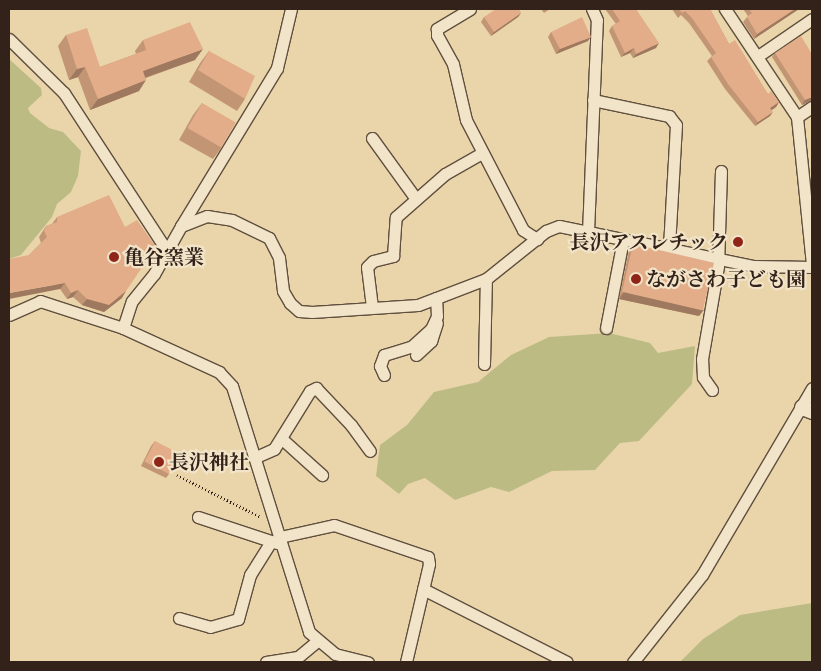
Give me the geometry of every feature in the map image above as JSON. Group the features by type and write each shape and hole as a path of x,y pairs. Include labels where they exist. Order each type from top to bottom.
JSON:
{"street":[{"path":"122,328 132,301 154,274 277,68 291,22 291,9"},
{"path":"470,9 437,29 437,35 453,64 466,120 482,153 522,230 537,239"},
{"path":"588,232 598,20 592,9"},
{"path":"181,226 194,219 216,217 232,220 269,238 279,258 283,291 299,311 409,307 486,279 537,239 559,226 754,266 812,265 807,143 798,117 725,9"},
{"path":"758,56 812,19"},
{"path":"9,39 64,93 167,251"},
{"path":"593,100 669,116 676,125 669,248"},
{"path":"798,117 812,107"},
{"path":"372,138 416,198"},
{"path":"372,307 367,267 373,262 393,256 395,220 416,198 445,174 482,153"},
{"path":"712,390 703,376 702,359 718,266 716,258 721,171"},
{"path":"606,328 623,240"},
{"path":"484,364 486,279"},
{"path":"416,355 434,336 437,316 436,298"},
{"path":"9,315 40,300 122,328 219,372 232,386 277,525 278,541 305,620 317,641 335,654 368,662"},
{"path":"384,375 380,366 382,357 420,341 437,316"},
{"path":"256,457 274,449 282,439 310,390 316,388 370,451"},
{"path":"633,662 702,575 807,409 812,388"},
{"path":"282,439 322,475"},
{"path":"198,517 278,541 334,525 422,554 429,560 406,662"},
{"path":"179,618 210,627 238,619 250,574 278,541"},
{"path":"423,589 568,662"},
{"path":"266,662 292,659 317,641"}],"path":[{"path":"177,475 277,525"}],"shaded area":[{"path":"9,59 41,88 42,95 28,108 30,113 49,128 63,132 81,151 78,176 71,192 57,204 52,217 21,255 9,259"},
{"path":"609,333 650,343 658,353 695,346 692,384 639,441 620,443 595,470 552,471 509,492 491,487 455,500 425,478 408,484 399,494 376,476 380,445 407,425 434,392 478,382 511,355 549,337"},
{"path":"812,603 812,662 680,662 703,639 740,615"}],"building":[{"path":"496,9 519,9 521,13 494,32 484,17"},
{"path":"612,9 636,9 659,43 636,54 634,48 625,53 612,26 620,21"},
{"path":"679,9 710,9 729,44 735,40 768,94 771,91 779,102 770,108 773,112 758,122 728,84 711,57 716,53 692,18 685,11 682,13"},
{"path":"749,9 795,9 757,34 747,17 752,13"},
{"path":"582,17 591,37 560,49 551,32"},
{"path":"190,22 203,49 143,71 146,80 98,99 85,67 77,69 66,35 87,28 100,67 146,50 143,40"},
{"path":"801,36 812,54 812,97 805,100 775,53"},
{"path":"209,51 255,76 245,99 198,70"},
{"path":"202,103 236,122 221,148 188,128"},
{"name":"亀谷窯業","path":"109,195 125,227 137,220 156,247 126,291 109,305 87,299 78,290 71,293 65,283 9,293 9,259 29,255 47,237 44,231 46,226 57,222 57,217"},
{"path":"633,244 714,263 703,310 622,292"},
{"name":"長沢神社","path":"155,441 179,453 169,474 145,461"}],"place":[{"name":"長沢アスレチック","path":"738,242"},
{"name":"亀谷窯業","path":"114,257"},
{"name":"ながさわ子ども園","path":"636,279"},
{"name":"長沢神社","path":"159,462"}]}
